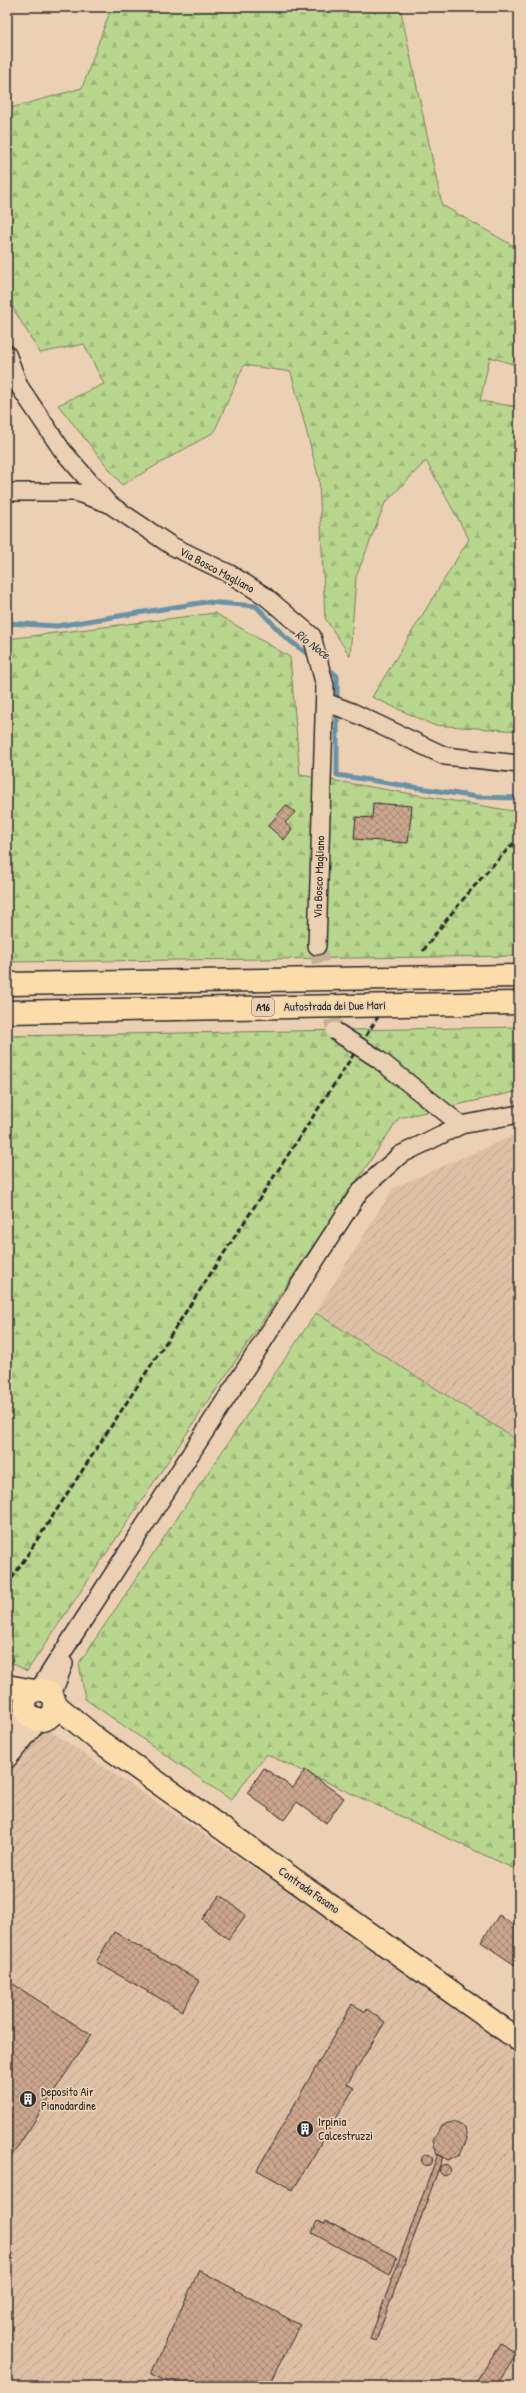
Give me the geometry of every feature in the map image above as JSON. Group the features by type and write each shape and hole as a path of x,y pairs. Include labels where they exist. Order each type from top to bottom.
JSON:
{"main road":[{"name":"A16","path":"7,984 519,976"},
{"name":"Autostrada dei Due Mari","path":"7,1012 519,1003"},
{"name":"Contrada Fasano","path":"7,1686 40,1703 98,1740 519,2040"}],"street":[{"name":"Via Bosco Magliano","path":"7,354 20,386 62,450 109,504 172,546 230,574 265,596 312,636 325,686 317,946"},
{"path":"7,492 75,492 109,504"},
{"path":"325,702 352,712 446,756 519,764"},
{"path":"335,1031 378,1059 461,1124"},
{"path":"7,1760 40,1703 75,1634 360,1191 400,1155 461,1124 519,1114"},
{"path":"7,1746 40,1703"}],"shaded area":[{"path":"519,1133 519,1441 316,1312 393,1188"},
{"path":"7,1702 514,2043 519,2037 519,2386 7,2386"}],"green space":[{"path":"106,7 400,7 442,205 519,249 519,366 490,357 480,401 519,407 519,731 433,725 372,697 469,539 426,461 385,503 356,577 350,656 325,618 319,479 291,372 244,365 214,432 122,485 58,405 104,384 84,344 40,353 7,298 7,109 82,88 110,11"},
{"path":"215,613 290,657 300,775 519,812 519,956 7,962 7,639"},
{"path":"519,1027 519,1091 399,1118 27,1671 7,1660 7,1036"},
{"path":"316,1313 519,1441 519,1871 266,1754 231,1800 85,1699 79,1663"}],"building":[{"path":"373,803 412,806 408,843 354,839 356,817 372,818"},
{"path":"286,805 295,812 285,823 292,829 284,840 268,826"},
{"path":"264,1768 293,1788 305,1770 344,1798 326,1823 297,1802 284,1820 247,1793"},
{"path":"220,1895 246,1915 228,1939 202,1919"},
{"path":"499,1915 519,1929 519,1968 481,1942"},
{"path":"114,1932 200,1981 182,2011 96,1962"},
{"name":"Deposito Air Pianodardine","path":"7,1980 91,2035 7,2163"},
{"name":"Irpinia Calcestruzzi","path":"352,2004 366,2012 367,2009 385,2022 347,2084 354,2088 293,2190 257,2170"},
{"path":"453,2122 465,2127 467,2139 460,2154 448,2160 437,2154 433,2141 441,2125"},
{"path":"438,2154 443,2157 376,2341 370,2339"},
{"path":"425,2155 429,2155 431,2156 431,2164 425,2165 422,2162 422,2158"},
{"path":"443,2165 447,2165 449,2166 449,2174 443,2175 440,2172 440,2168"},
{"path":"317,2221 324,2224 326,2221 397,2257 390,2275 312,2233"},
{"path":"199,2270 300,2325 268,2386 175,2386 151,2374"},
{"path":"501,2343 517,2354 496,2386 473,2386"}],"waterway":[{"name":"Rio Noce","path":"7,623 57,626 206,602 256,606 285,637 313,658"},
{"name":"Rio Noce","path":"325,666 337,676 337,775 477,797 519,798"}],"tunnel":[{"path":"317,946 335,1031"}],"railway":[{"path":"423,951 445,921 493,865 519,838"},
{"path":"7,1586 378,1017"}],"place":[{"name":"Deposito Air Pianodardine","path":"28,2099"},
{"name":"Irpinia Calcestruzzi","path":"305,2129"}]}
